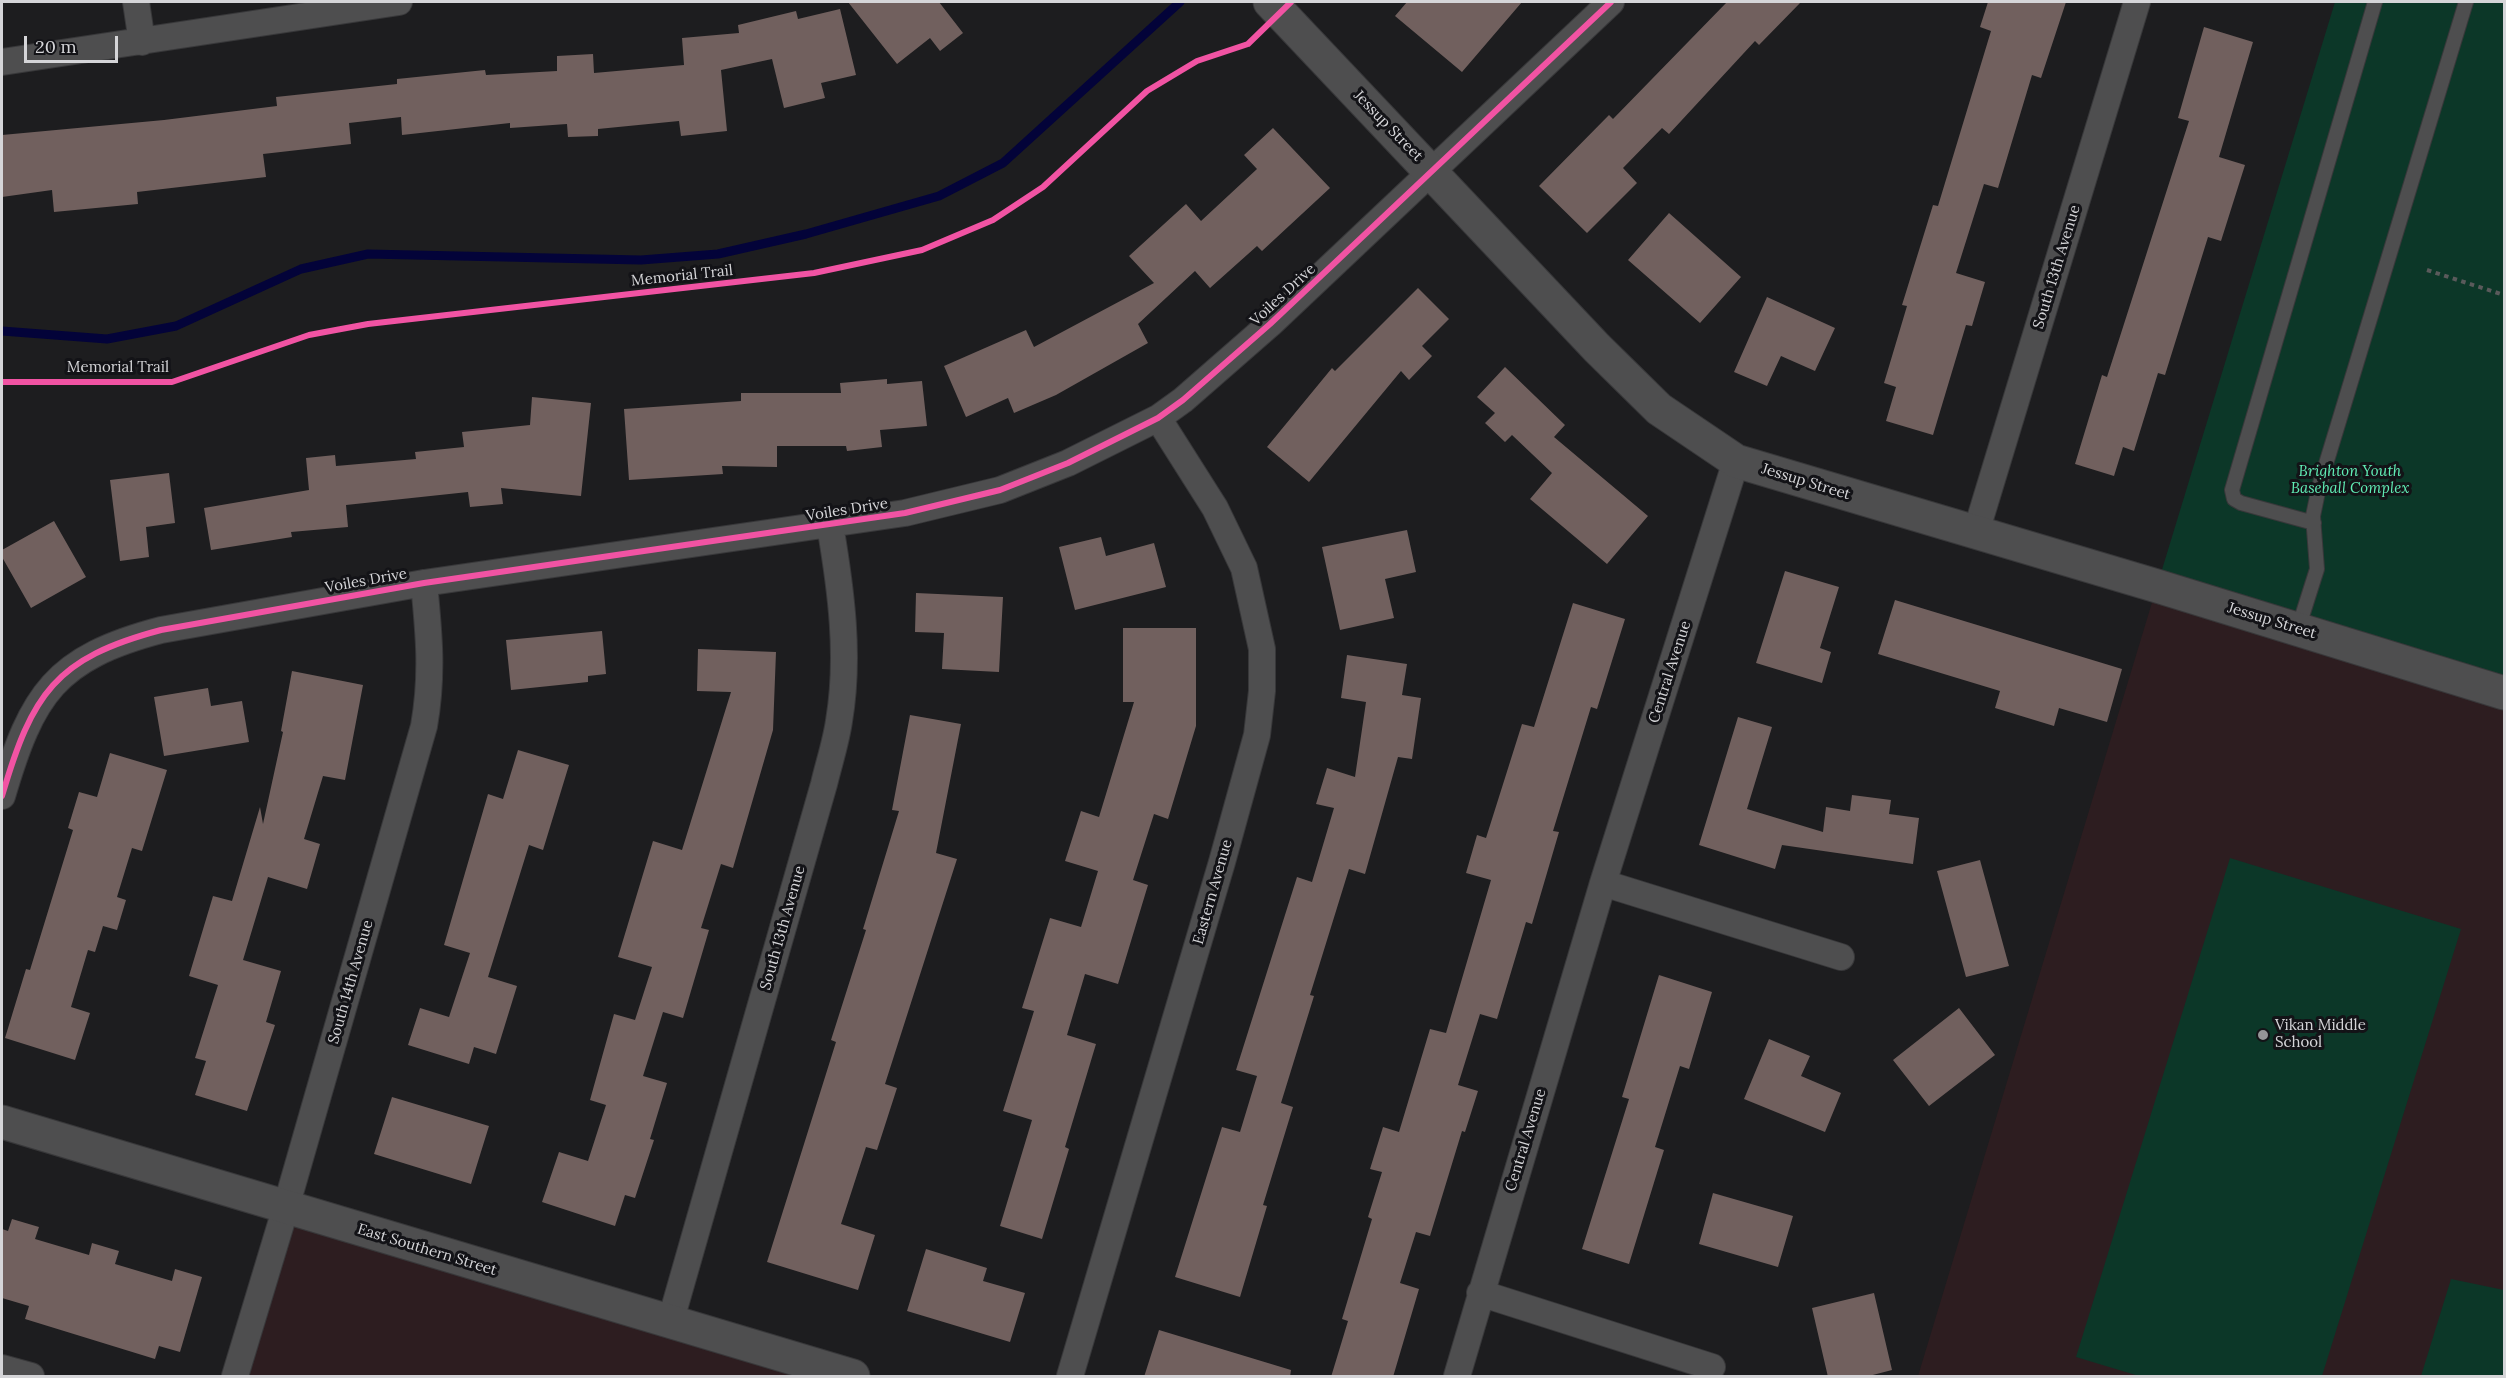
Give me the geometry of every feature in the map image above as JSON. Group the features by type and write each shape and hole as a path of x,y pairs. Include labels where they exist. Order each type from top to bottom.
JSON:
{"street":[{"path":"136,2 142,42"},
{"path":"2,62 399,2"},
{"name":"Jessup Street","path":"1270,2 1597,348 1659,409 1737,461 2505,693"},
{"name":"Voiles Drive","path":"2,796 14,754 37,706 55,682 74,664 99,650 124,640 160,630 424,583 905,513 1000,490 1068,463 1158,418 1270,324 1611,2"},
{"name":"South 13th Avenue","path":"1976,532 2137,2"},
{"name":"Eastern Avenue","path":"1070,1377 1222,862 1257,735 1262,691 1262,649 1244,568 1215,508 1158,418"},
{"name":"Central Avenue","path":"1457,1377 1603,883 1737,461"},
{"name":"South 13th Avenue","path":"670,1323 824,784 839,723 844,680 843,628 830,525"},
{"name":"South 14th Avenue","path":"235,1377 424,726 430,689 431,651 424,583"},
{"path":"1603,883 1841,957"},
{"name":"East Southern Street","path":"2,1122 853,1377"},
{"path":"1480,1293 1712,1367"},
{"path":"2,1368 31,1377"}],"lane":[{"path":"2314,523 2241,503 2234,499 2232,490 2375,2"},
{"path":"2298,629 2317,569 2314,523 2319,487 2466,2"}],"path":[{"path":"2427,270 2505,295"}],"shaded area":[{"name":"Vikan Middle School","path":"2157,586 2504,693 2504,1376 1918,1376"},
{"path":"286,1207 850,1376 235,1376"}],"green space":[{"name":"Brighton Youth Baseball Complex","path":"2335,2 2504,2 2504,693 2157,586"},
{"path":"2230,858 2461,929 2322,1376 2139,1376 2076,1357"},
{"path":"2451,1279 2504,1290 2504,1376 2421,1376"}],"building":[{"path":"848,2 939,2 963,33 940,51 930,38 897,64"},
{"path":"1407,2 1522,2 1462,72 1395,16"},
{"path":"1727,2 1801,2 1759,45 1755,41 1669,134 1662,128 1623,168 1637,183 1587,233 1539,186 1609,115 1613,119"},
{"path":"1988,2 2066,2 2041,78 2032,75 1998,188 1984,184 1956,273 1985,282 1972,326 1966,325 1933,435 1886,421 1896,387 1884,383 1907,306 1902,305 1933,205 1938,206 1991,31 1980,27"},
{"path":"840,9 856,75 821,83 825,98 784,108 772,59 721,70 727,131 681,136 679,121 598,129 598,136 568,137 567,124 510,128 510,123 402,135 401,117 349,123 351,144 263,154 266,177 137,192 138,204 54,212 52,190 2,197 2,135 164,120 277,106 276,97 397,84 397,79 485,70 486,75 557,71 557,56 593,54 594,73 684,65 682,38 739,33 738,25 796,11 798,19"},
{"path":"2204,27 2253,42 2219,157 2245,165 2221,241 2208,237 2165,375 2158,373 2134,451 2123,447 2114,476 2075,464 2102,375 2107,377 2189,121 2178,118"},
{"path":"1273,128 1330,188 1262,251 1257,246 1210,288 1195,271 1138,324 1148,343 1056,395 1014,413 1008,398 966,417 944,366 1026,330 1034,347 1154,283 1129,256 1186,204 1201,221 1257,169 1244,155"},
{"path":"1669,213 1741,277 1700,323 1628,260"},
{"path":"1418,288 1449,319 1422,346 1432,356 1409,380 1401,371 1309,482 1267,447 1332,368 1335,371"},
{"path":"1767,297 1835,328 1815,371 1781,356 1767,386 1734,372"},
{"path":"1505,367 1565,425 1554,437 1648,516 1607,564 1530,499 1552,473 1512,435 1505,442 1485,423 1495,413 1477,397"},
{"path":"887,379 887,384 922,381 927,426 880,430 882,447 847,451 846,446 777,446 777,467 722,466 723,474 629,480 624,409 741,401 741,393 841,393 840,383"},
{"path":"532,397 591,403 581,496 501,488 503,504 470,507 468,492 346,505 348,527 291,532 292,537 211,550 204,508 309,490 306,458 335,455 336,466 416,459 415,452 464,447 462,432 530,425"},
{"path":"169,473 175,523 146,527 149,557 120,561 110,480"},
{"path":"54,521 86,577 31,608 2,557 2,550"},
{"path":"1407,530 1416,572 1385,579 1394,618 1340,630 1322,547"},
{"path":"1101,537 1106,556 1154,543 1166,587 1075,610 1059,547"},
{"path":"1785,571 1839,587 1820,648 1831,652 1822,683 1756,663"},
{"path":"916,593 1003,597 999,672 942,669 944,633 915,632"},
{"path":"1895,600 2122,669 2107,722 2059,708 2054,726 1995,708 2000,691 1878,654"},
{"path":"1573,603 1625,619 1597,709 1591,707 1553,831 1559,832 1532,924 1526,922 1497,1019 1480,1014 1458,1085 1478,1091 1465,1132 1462,1131 1430,1236 1416,1232 1400,1283 1419,1289 1393,1377 1331,1377 1348,1321 1342,1319 1372,1219 1368,1217 1382,1172 1370,1169 1383,1127 1399,1132 1430,1029 1446,1033 1491,880 1466,873 1477,835 1486,838 1522,724 1534,727"},
{"path":"1123,628 1196,628 1196,726 1168,819 1154,814 1133,880 1148,885 1118,984 1085,974 1067,1035 1096,1044 1065,1147 1069,1149 1042,1239 1000,1226 1032,1120 1003,1111 1034,1011 1022,1008 1050,918 1081,927 1098,871 1065,861 1081,811 1099,817 1134,702 1123,702"},
{"path":"602,631 606,674 588,676 588,682 511,690 506,640"},
{"path":"698,649 776,652 773,730 733,868 721,864 701,928 709,930 683,1018 663,1012 643,1076 667,1083 650,1139 654,1140 635,1198 625,1195 615,1226 542,1202 559,1152 588,1161 606,1105 590,1100 614,1014 635,1020 652,967 618,957 653,841 682,850 731,692 697,691"},
{"path":"1347,655 1407,664 1402,695 1421,698 1412,759 1398,757 1365,874 1349,869 1310,995 1314,996 1281,1103 1293,1107 1263,1205 1267,1206 1240,1297 1175,1277 1222,1127 1240,1132 1257,1076 1236,1070 1297,877 1312,882 1334,808 1316,804 1327,768 1355,777 1366,702 1341,698"},
{"path":"292,671 363,685 345,780 323,776 304,839 320,844 307,889 268,877 243,960 281,971 266,1022 275,1025 247,1111 195,1095 206,1061 195,1058 218,985 189,976 213,896 232,901 260,807 263,824 283,732 281,731"},
{"path":"208,688 211,706 242,701 249,742 164,756 154,697"},
{"path":"910,715 961,724 936,853 957,859 885,1084 897,1088 877,1150 866,1147 841,1224 875,1235 858,1290 767,1262 836,1042 831,1040 866,930 863,929 899,811 892,810"},
{"path":"1738,717 1772,727 1747,809 1823,832 1826,807 1850,811 1852,795 1891,800 1889,814 1919,818 1913,864 1782,845 1775,869 1699,845"},
{"path":"518,750 569,765 543,850 529,845 488,977 517,986 496,1054 474,1047 469,1064 408,1045 420,1008 449,1017 470,953 444,945 488,794 503,799"},
{"path":"110,753 167,770 142,851 132,848 117,897 126,900 117,930 103,926 95,952 88,950 71,1007 90,1013 75,1060 5,1038 26,969 30,970 73,830 68,828 79,792 97,797"},
{"path":"1980,860 2009,966 1966,977 1937,871"},
{"path":"1659,975 1712,992 1689,1069 1680,1066 1655,1147 1664,1150 1629,1264 1582,1249 1629,1099 1622,1097"},
{"path":"1959,1008 1995,1055 1929,1106 1893,1060"},
{"path":"1769,1039 1810,1056 1801,1076 1841,1093 1825,1132 1744,1099"},
{"path":"392,1097 489,1126 471,1184 374,1154"},
{"path":"1713,1193 1793,1216 1778,1267 1699,1244"},
{"path":"12,1219 39,1227 35,1239 89,1255 92,1243 119,1251 115,1264 172,1281 175,1269 202,1277 180,1352 159,1346 155,1359 25,1319 29,1306 2,1298 2,1229 8,1231"},
{"path":"926,1249 987,1268 983,1281 1025,1293 1010,1342 907,1311"},
{"path":"1874,1293 1892,1370 1865,1377 1828,1377 1812,1308"},
{"path":"1159,1330 1291,1370 1290,1377 1144,1377"}],"waterway":[{"path":"2,331 107,339 176,326 301,269 368,254 641,260 718,254 806,234 939,196 1003,163 1180,2"}],"cycle path":[{"name":"Memorial Trail","path":"2,382 172,382 309,335 368,324 814,273 922,250 993,220 1043,187 1147,91 1197,61 1248,44 1291,2"},
{"path":"2,796 25,731 38,706 53,685 72,668 96,653 125,641 161,630 424,583 905,513 1000,490 1068,463 1158,418 1183,400 1270,324 1611,2"}],"place":[{"name":"Vikan Middle School","path":"2263,1035"}]}
